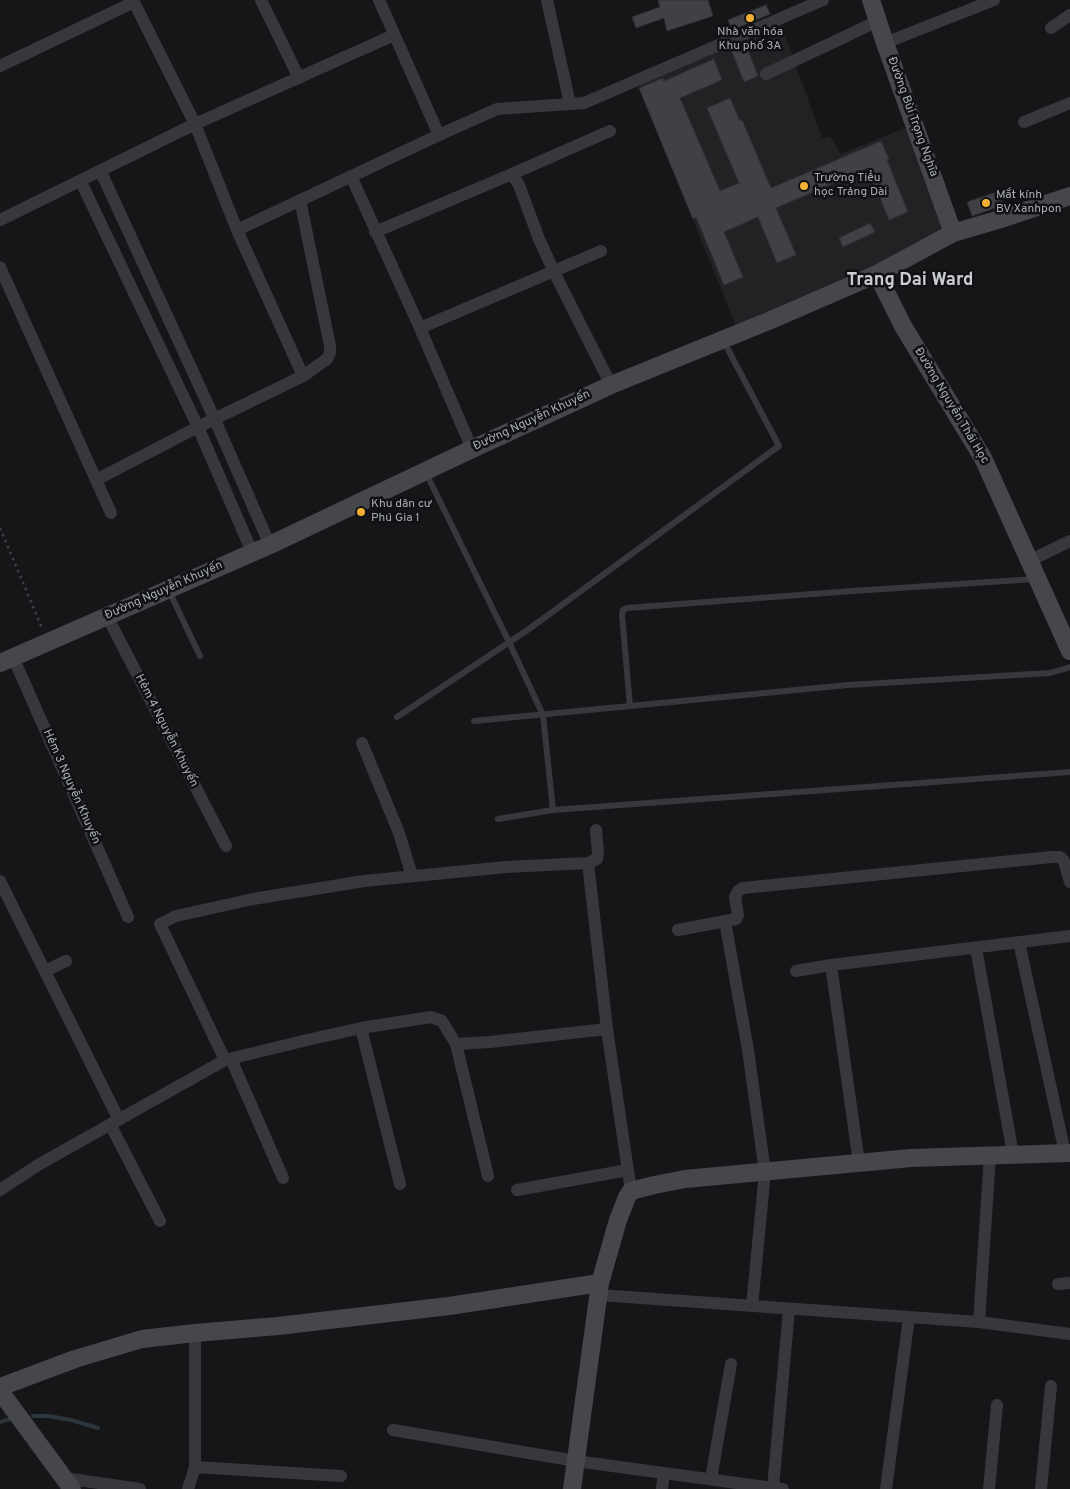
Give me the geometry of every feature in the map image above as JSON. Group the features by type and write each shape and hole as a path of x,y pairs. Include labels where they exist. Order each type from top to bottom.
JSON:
{"street":[{"path":"261,0 299,78"},
{"path":"379,0 439,135"},
{"path":"548,0 570,104"},
{"path":"237,230 497,109 584,103 823,0"},
{"name":"Đường Bùi Trọng Nghĩa","path":"871,0 953,233"},
{"path":"885,43 994,0"},
{"path":"0,66 134,1 195,124 237,230 302,376"},
{"path":"1052,28 1070,15"},
{"path":"766,74 878,21"},
{"path":"0,220 81,182 195,124 394,35"},
{"path":"1024,122 1070,103"},
{"path":"375,232 610,130"},
{"path":"101,172 270,545"},
{"path":"512,174 519,185 554,272 611,385"},
{"path":"351,176 472,449"},
{"path":"81,182 198,427 252,552"},
{"name":"Đường Nguyễn Khuyến","path":"7,660 270,545 611,385 771,320 877,274 953,233 1070,196"},
{"path":"96,480 302,376 327,359 330,346 300,200"},
{"path":"420,328 601,251"},
{"path":"0,267 111,513"},
{"name":"Đường Nguyễn Thái Học","path":"877,274 903,326 983,458 1070,651"},
{"path":"1029,560 1070,541"},
{"name":"Hẻm 4 Nguyễn Khuyến","path":"107,616 226,846"},
{"name":"Hẻm 3 Nguyễn Khuyến","path":"7,660 128,918"},
{"path":"362,744 399,833 412,876"},
{"path":"284,1178 228,1059 160,924 176,916 260,898 364,881 506,867 588,863 597,860 596,830"},
{"path":"678,930 736,919 738,916 735,897 738,891 743,888 1052,857 1060,857 1064,861 1070,882"},
{"path":"588,863 607,1029 631,1191"},
{"path":"0,881 45,971 160,1221"},
{"path":"725,921 748,1050 765,1172 752,1306"},
{"path":"796,971 831,965 1070,936"},
{"path":"572,1489 600,1289 618,1220 631,1191 685,1179 911,1158 1068,1153 1019,942"},
{"path":"976,948 1013,1154"},
{"path":"45,971 66,961"},
{"path":"831,965 860,1163"},
{"path":"0,1190 38,1165 228,1059 361,1028 432,1017 442,1021 456,1044 488,1176"},
{"path":"361,1028 400,1184"},
{"path":"456,1044 607,1029"},
{"path":"979,1322 990,1155"},
{"path":"517,1190 628,1170"},
{"path":"0,1387 75,1359 142,1338 278,1326 600,1289 752,1306 979,1322 1070,1334"},
{"path":"393,1430 576,1461 778,1488 789,1309"},
{"path":"886,1489 909,1317"},
{"path":"188,1489 195,1467 195,1333"},
{"path":"711,1479 731,1364"},
{"path":"1041,1489 1051,1386"},
{"path":"0,1391 68,1484 140,1489"},
{"path":"989,1489 997,1405"},
{"path":"195,1467 341,1476"},
{"path":"662,1489 664,1472"}],"lane":[{"path":"398,717 529,629 779,446 723,340"},
{"path":"425,472 543,715 553,810"},
{"path":"630,706 622,615 623,610 627,608 1038,579"},
{"path":"168,589 200,656"},
{"path":"474,721 848,685 1050,673 1070,667"},
{"path":"498,819 553,810 1070,772"}],"path":[{"path":"0,528 48,642"}],"shaded area":[{"name":"Trường Tiểu học Trảng Dài","path":"780,22 822,138 830,137 841,154 907,127 944,229 872,267 736,326 637,82"}],"building":[{"path":"658,0 708,0 713,16 667,31 664,18 636,28 632,17 660,7"},
{"name":"Nhà văn hóa Khu phố 3A","path":"766,5 770,14 732,30 728,20"},
{"path":"745,42 758,76 744,82 731,49"},
{"path":"714,59 722,80 680,98 720,191 739,183 707,108 730,98 740,121 742,120 771,188 881,141 908,212 889,220 868,168 776,208 796,255 777,263 758,217 724,232 743,277 724,285 696,217 693,219 639,88 663,78 664,81"},
{"path":"1000,191 1004,205 972,216 967,202"},
{"path":"870,223 875,232 843,247 839,238"}],"waterway":[{"path":"33,1416 49,1416 71,1420 98,1428"},
{"path":"0,1422 10,1419"}],"place":[{"name":"Nhà văn hóa Khu phố 3A","path":"750,18"},
{"name":"Trường Tiểu học Trảng Dài","path":"804,186"},
{"name":"Mắt kính BV Xanhpon","path":"986,203"},
{"name":"Khu dân cư Phú Gia 1","path":"361,512"}],"district":[{"name":"Trang Dai Ward","path":"910,281"}]}
